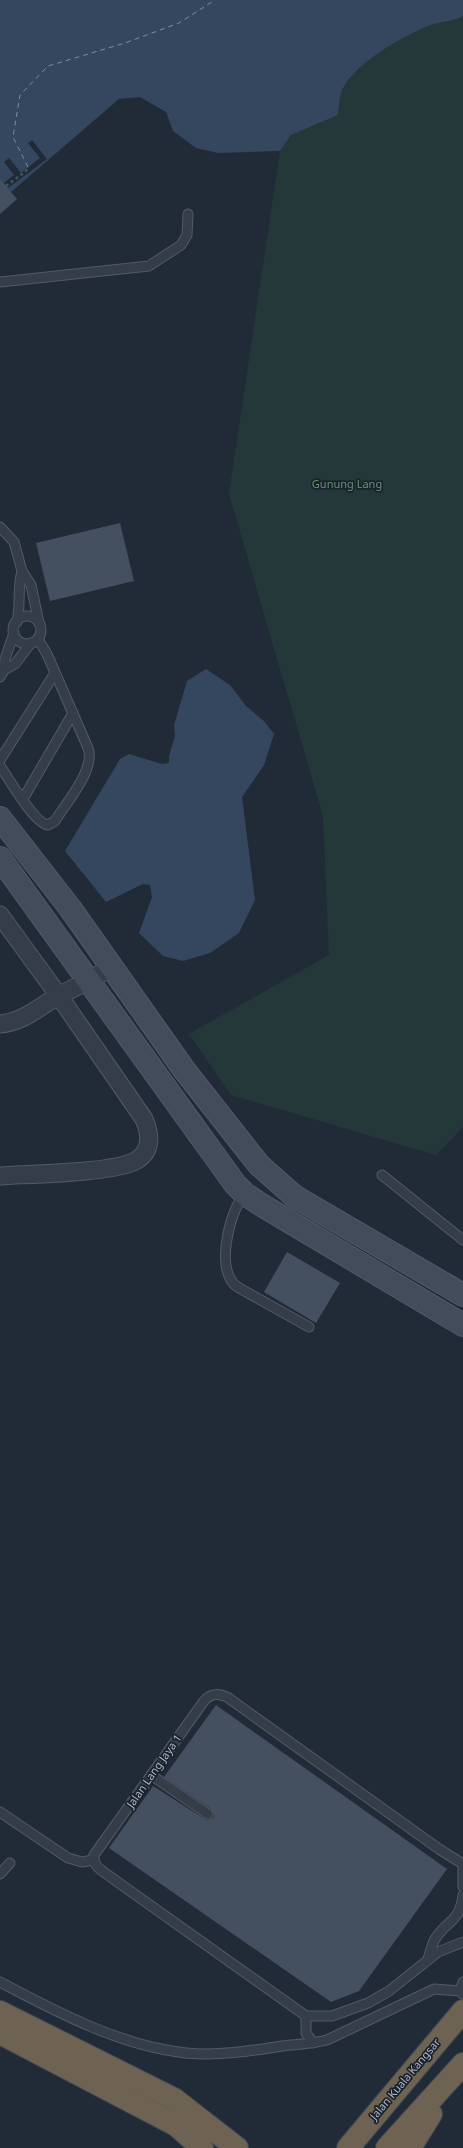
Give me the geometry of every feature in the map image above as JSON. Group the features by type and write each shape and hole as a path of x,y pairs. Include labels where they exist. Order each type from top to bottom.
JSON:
{"highway":[{"name":"Jalan Kuala Kangsar","path":"354,2140 462,1999"},
{"path":"0,2012 174,2100 237,2148"},
{"path":"0,2033 176,2125 202,2148"},
{"path":"387,2148 458,2070"},
{"path":"410,2148 458,2070"},
{"path":"330,2148 354,2140"}],"street":[{"path":"0,818 70,908 185,1071 260,1165 294,1196 463,1295"},
{"path":"0,858 235,1184 244,1194 463,1325"},
{"path":"0,915 60,996 144,1119 150,1132 149,1146 138,1160 116,1168 0,1176"},
{"path":"0,1024 33,1014 60,996 90,982 111,967"}],"lane":[{"path":"0,282 149,266 181,245 187,235 188,214"},
{"path":"0,527 14,542 22,571 31,585 41,631 14,664 2,674"},
{"path":"2,674 19,613 18,586 22,571"},
{"path":"17,622 24,617 30,617 39,623"},
{"path":"14,633 20,642 34,641"},
{"path":"0,766 22,799 42,824 49,825 55,821 85,773 90,762 90,752 55,673 34,641"},
{"path":"0,760 55,673"},
{"path":"22,799 73,713"},
{"path":"382,1175 463,1240"},
{"path":"244,1194 234,1211 227,1241 226,1266 229,1278 233,1284 309,1328"},
{"name":"Jalan Lang Jaya 1","path":"93,1860 94,1855 204,1701 208,1697 220,1694 227,1697 439,1849 463,1864"},
{"path":"151,1774 208,1814"},
{"path":"0,1812 68,1858 82,1862 93,1860 98,1868 306,2016 332,2016 368,2003 389,1991 438,1952 463,1942"},
{"path":"0,1874 10,1863"},
{"path":"463,1867 463,1887"},
{"path":"427,1960 435,1938 454,1920 461,1909 463,1895"},
{"path":"0,1982 94,2028 143,2044 186,2053 246,2052 327,2040 434,1989 462,1999 463,1982"},
{"path":"306,2016 306,2032 313,2043"}],"path":[{"path":"6,186 26,171 28,167"}],"green space":[{"name":"Gunung Lang","path":"463,16 463,1127 436,1155 231,1095 189,1034 329,955 323,816 229,494 280,151 291,135 338,115 341,93 346,83 366,62 407,36 435,24"}],"water":[{"path":"0,0 463,0 463,16 435,24 407,36 366,62 346,83 339,101 338,115 291,135 280,151 218,153 196,148 173,131 166,112 140,97 119,99 11,192 0,181"},
{"path":"206,669 230,685 246,706 264,721 274,734 264,765 242,797 255,900 239,933 210,953 183,961 163,956 139,933 152,897 150,885 143,884 106,902 65,851 120,759 129,754 162,764 169,763 169,756 175,736 174,725 187,681"}],"pier":[{"path":"32,140 47,159 8,188 4,183 14,175 4,162 9,158 21,173 40,158 28,143"}],"building":[{"path":"0,179 17,199 0,214"},
{"path":"120,523 134,581 50,601 36,543"},
{"path":"287,1252 340,1283 316,1323 264,1292"},
{"path":"216,1705 447,1869 359,1991 331,2002 109,1848 153,1786 205,1819 208,1820 213,1818 214,1814 211,1809 164,1777"}],"ferry route":[{"path":"28,167 13,137 20,95 48,66 125,43 179,23 215,0"}]}
